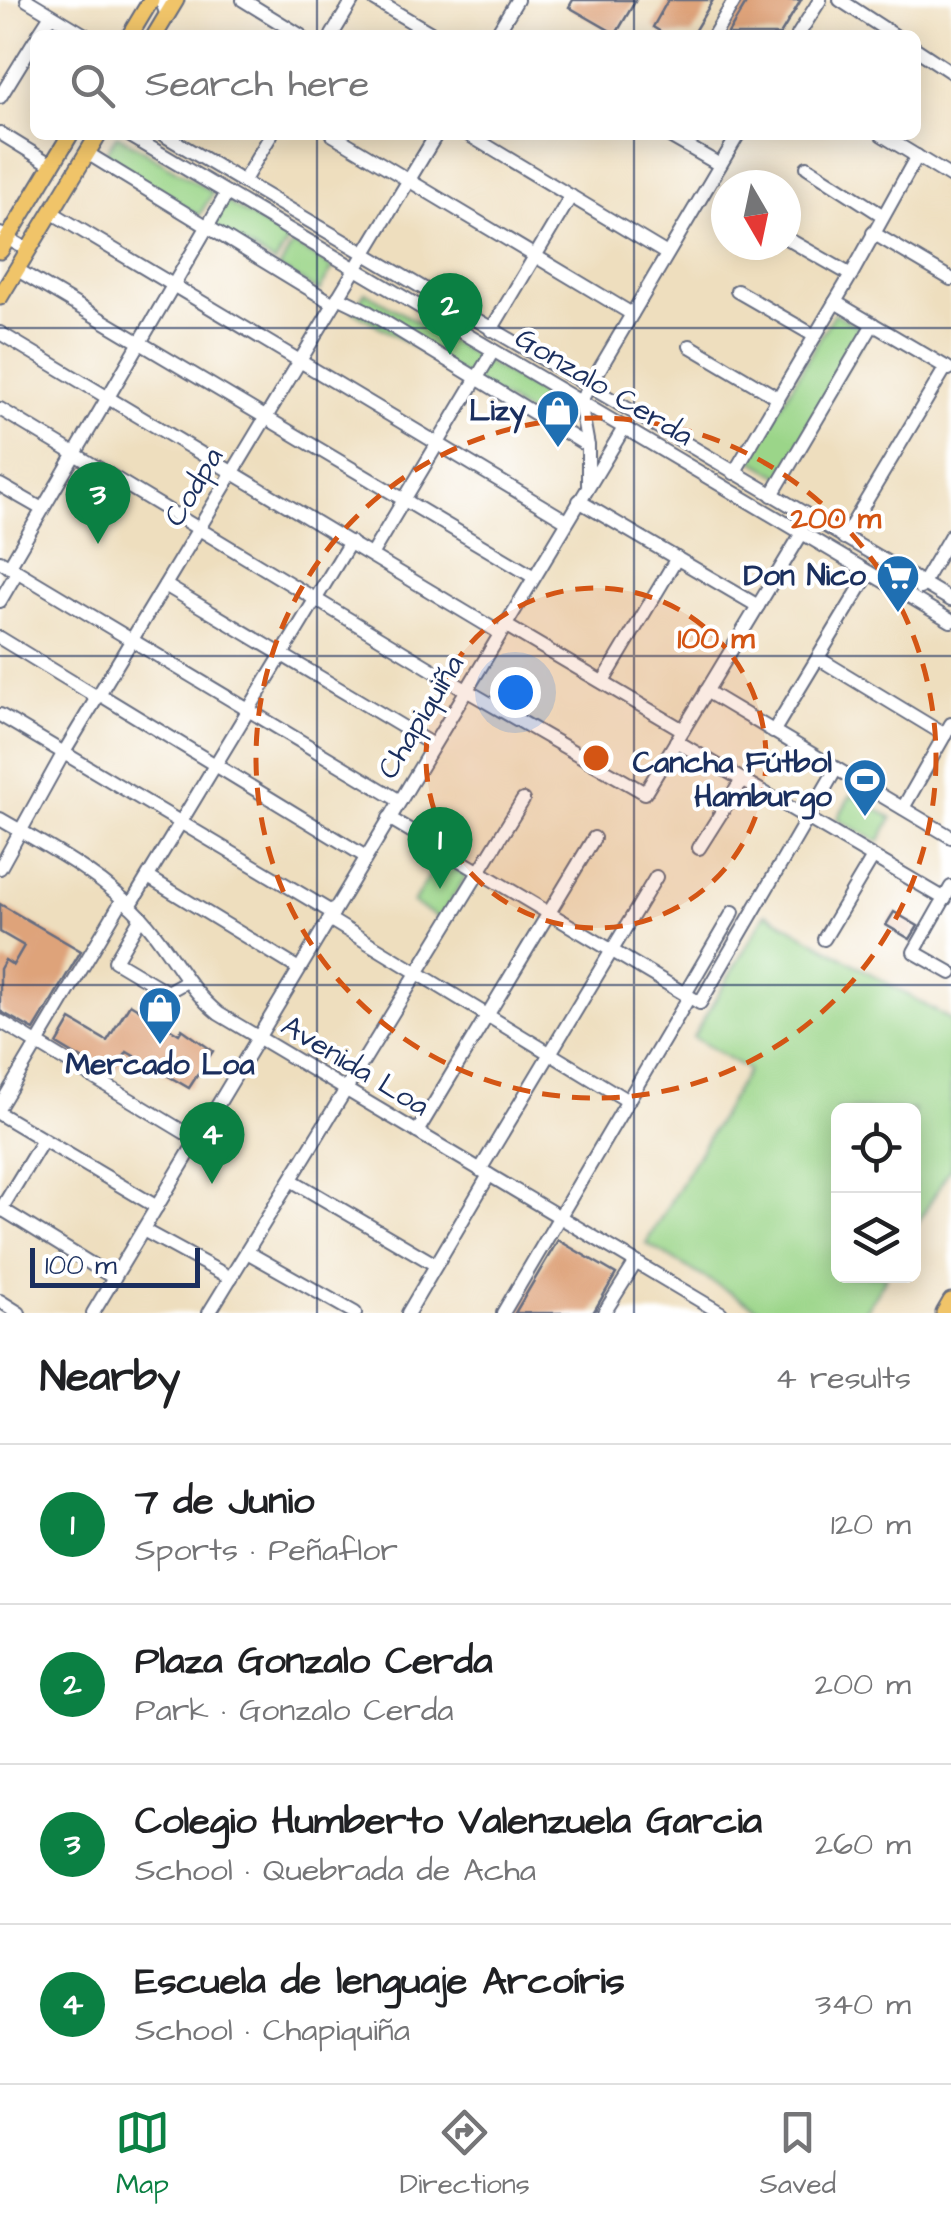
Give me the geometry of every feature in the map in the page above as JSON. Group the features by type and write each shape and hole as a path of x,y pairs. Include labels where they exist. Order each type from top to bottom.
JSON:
{"main road":[{"path":"133,30 151,0"},
{"path":"164,8 176,0"},
{"path":"2,241 67,140"},
{"path":"0,297 95,140"},
{"path":"944,1313 951,1301"}],"street":[{"path":"27,0 77,30"},
{"path":"243,0 292,30"},
{"path":"335,30 352,0"},
{"path":"375,0 426,30"},
{"path":"499,30 517,0"},
{"path":"717,30 735,0"},
{"path":"801,30 820,0"},
{"path":"840,0 886,30"},
{"path":"42,30 51,14"},
{"path":"0,98 30,49"},
{"path":"921,53 951,72"},
{"path":"0,66 14,75"},
{"path":"0,133 52,165"},
{"name":"Gonzalo Cerda","path":"137,140 951,620"},
{"name":"Gonzalo Cerda","path":"172,140 951,600"},
{"path":"243,182 269,140"},
{"path":"340,140 632,314"},
{"name":"Codpa","path":"0,868 63,754 433,140"},
{"path":"477,140 667,254"},
{"path":"677,140 720,165"},
{"path":"588,487 588,446 580,402 735,140"},
{"path":"890,140 951,177"},
{"name":"Gonzalo Cerda","path":"86,153 588,446"},
{"path":"734,473 916,156"},
{"path":"807,167 882,215"},
{"path":"0,601 9,567 227,193"},
{"path":"491,330 572,196"},
{"path":"51,212 567,521"},
{"path":"872,234 951,279"},
{"path":"2,241 28,250"},
{"path":"801,247 851,275"},
{"path":"16,270 534,577"},
{"path":"737,291 814,336"},
{"path":"835,302 948,369 844,538"},
{"path":"772,495 873,324"},
{"path":"0,332 371,556 603,682 742,780 806,818 873,857 948,893 914,952 951,972"},
{"path":"690,346 778,398"},
{"path":"371,556 493,350"},
{"path":"0,409 466,690 645,793 802,533"},
{"name":"Chapiquiña","path":"93,1313 624,428"},
{"path":"0,485 42,510"},
{"path":"580,500 758,606"},
{"path":"914,599 951,535"},
{"path":"0,1106 126,902 148,876 350,542"},
{"path":"603,682 677,558"},
{"path":"9,567 400,801"},
{"path":"774,732 869,573"},
{"path":"165,585 434,744"},
{"path":"0,638 366,857"},
{"path":"818,658 948,729 903,808"},
{"path":"706,692 951,837"},
{"path":"0,715 628,1100"},
{"path":"503,1313 628,1100 836,769"},
{"path":"699,848 742,780"},
{"path":"209,1313 523,800"},
{"path":"390,818 691,998"},
{"name":"Avenida Loa","path":"0,819 126,902 141,916 187,982 219,1014 721,1313"},
{"path":"417,1132 594,838"},
{"path":"824,939 873,857"},
{"path":"148,876 299,969"},
{"path":"408,1313 550,1054 656,877"},
{"path":"691,998 733,912"},
{"path":"141,916 114,961 166,992 187,982"},
{"path":"0,1021 197,1140"},
{"path":"0,1114 157,1207"},
{"path":"44,1140 0,1210 114,1278"},
{"path":"291,1180 436,1265"},
{"path":"143,1230 231,1278"},
{"path":"246,1252 355,1313"},
{"path":"604,1313 636,1262"},
{"path":"0,1301 20,1313"}],"green space":[{"path":"114,140 125,140 213,193 199,216 102,159"},
{"path":"225,201 289,240 275,263 211,225"},
{"path":"293,244 333,268 319,291 279,268"},
{"path":"365,292 553,401 566,418 557,431 353,311"},
{"path":"834,313 867,332 783,478 750,459"},
{"name":"Cancha Fútbol Hamburgo","path":"851,795 892,818 879,842 837,819"},
{"path":"439,860 466,876 440,919 413,903"},
{"path":"766,913 951,1020 951,1167 921,1218 921,1103 831,1103 831,1283 883,1283 864,1313 765,1313 646,1243 748,1070 693,1037"}],"building":[{"path":"573,0 636,0 618,30 609,30 569,7"},
{"path":"668,0 713,0 695,30 653,27"},
{"path":"748,0 801,0 783,30 730,30"},
{"path":"0,904 81,951 34,1030 0,1011 0,969 5,960 13,965 24,946 0,932"},
{"path":"894,912 918,926 910,939 886,925"},
{"name":"Mercado Loa","path":"130,1004 179,1034 182,1029 213,1051 189,1088 127,1052 112,1077 57,1044 71,1020 107,1041"},
{"path":"558,1240 616,1274 593,1313 515,1313"}],"place":[{"name":"Plaza Gonzalo Cerda","path":"450,355"},
{"name":"Lizy","path":"558,449"},
{"name":"Colegio Humberto Valenzuela Garcia","path":"98,544"},
{"name":"Don Nico","path":"898,614"},
{"name":"Cancha Fútbol Hamburgo","path":"865,818"},
{"name":"7 de Junio","path":"440,889"},
{"name":"Mercado Loa","path":"160,1046"},
{"name":"Escuela de lenguaje Arcoíris","path":"212,1184"}]}
